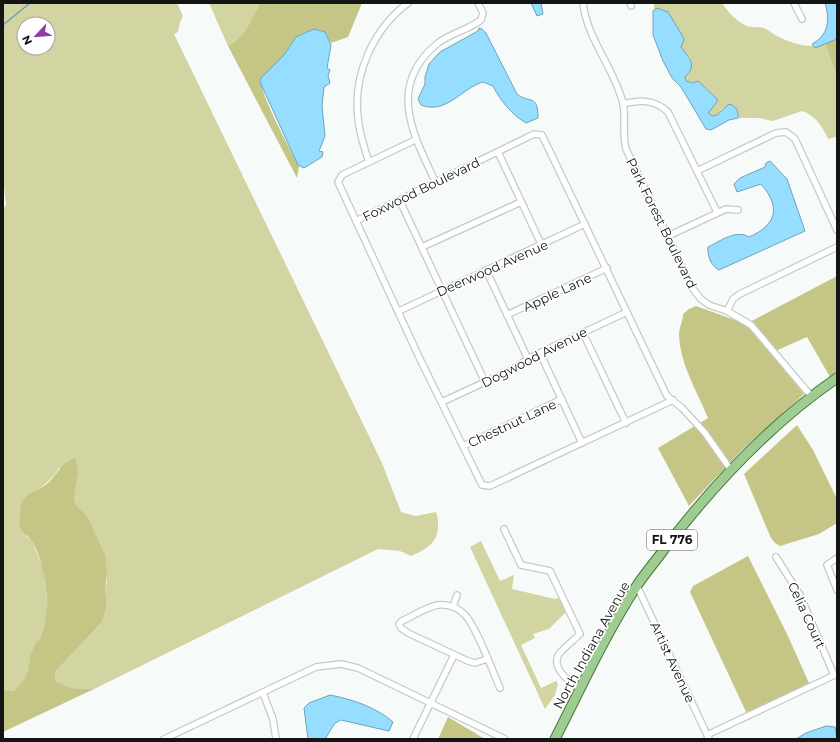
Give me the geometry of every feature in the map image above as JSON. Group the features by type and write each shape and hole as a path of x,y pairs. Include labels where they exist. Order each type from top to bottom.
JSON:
{"main road":[{"name":"North Indiana Avenue","path":"555,739 604,643 637,586 683,525 731,470 771,431 837,378"}],"street":[{"path":"369,162 362,141 357,116 357,103 361,75 365,61 378,35 395,14 408,3"},
{"path":"436,183 415,140 409,122 408,103 414,75 422,61 439,43 481,20 483,13 478,3"},
{"name":"Park Forest Boulevard","path":"583,3 587,23 623,104 626,149 697,295 709,305 727,311 751,325 812,397"},
{"path":"794,3 802,19"},
{"path":"623,104 649,101 658,104 666,110 671,116 717,212"},
{"path":"697,170 776,133 789,133 795,139 837,230"},
{"name":"Foxwood Boulevard","path":"673,400 487,487 480,483 356,221 400,201 534,134 542,135 667,396 673,400 705,433 731,470"},
{"path":"356,221 338,180 342,175 415,140"},
{"path":"498,152 542,246"},
{"path":"400,201 485,382"},
{"path":"422,247 521,202"},
{"path":"668,236 717,212 727,209 738,210"},
{"name":"Deerwood Avenue","path":"399,311 486,270 542,246 585,224"},
{"path":"727,311 733,299 740,294 837,247"},
{"name":"Apple Lane","path":"507,315 607,268"},
{"path":"486,270 528,359"},
{"name":"Dogwood Avenue","path":"442,402 627,312"},
{"path":"583,333 626,423"},
{"path":"540,353 582,443"},
{"name":"Chestnut Lane","path":"463,446 562,399"},
{"path":"504,529 521,565 550,571 564,599 580,634 558,655 557,664 566,680 580,689"},
{"name":"Celia Court","path":"776,557 800,595 836,674"},
{"path":"837,558 827,565 837,590"},
{"name":"Artist Avenue","path":"637,586 708,737"},
{"path":"453,607 457,595"},
{"path":"487,659 475,663 454,655 408,633 401,628 399,624 402,621 433,606 445,605 453,607 468,618 487,659 500,688"},
{"path":"413,739 454,655"},
{"path":"164,739 173,737 316,667 341,664 358,668 505,739"},
{"path":"708,737 836,674"},
{"path":"263,692 273,719 276,739"}],"green space":[{"path":"3,3 177,3 183,16 178,32 174,34 382,463 401,512 416,516 436,512 438,520 437,532 436,537 430,545 411,556 400,551 378,549 94,689 72,688 55,681 55,672 103,621 107,604 105,589 107,581 106,568 87,516 76,505 74,498 78,475 59,468 47,482 23,501 26,536 32,540 43,569 47,597 47,613 41,636 33,647 30,670 26,679 14,691 3,689 3,209 6,205 3,176"},
{"path":"209,3 261,3 245,31 228,46"},
{"path":"261,3 362,3 348,37 331,43 325,32 320,30 314,29 304,33 296,37 284,55 261,78 261,85 270,108 299,166 297,178 228,46 245,31"},
{"path":"654,3 722,3 733,16 747,26 763,28 784,40 796,44 814,46 825,44 837,76 837,140 836,137 828,139 824,130 815,118 802,111 773,121 759,118 738,118 738,114 723,108 717,115 712,116 708,113 712,100 707,89 696,83 686,81 685,77 690,72 690,58 681,47 683,37 668,12 654,9"},
{"path":"837,39 837,76 825,44"},
{"path":"837,276 837,372 830,377 807,337 771,353 804,394 742,450 689,506 658,448 708,418 682,356 679,335 683,314 696,306 746,324"},
{"path":"797,425 813,450 837,499 837,523 819,534 780,546 771,538 744,474"},
{"path":"72,459 76,459 78,475 74,498 76,505 87,516 105,555 107,574 105,589 107,604 103,621 55,672 55,681 72,688 94,689 3,732 3,689 14,691 25,679 34,646 42,631 47,606 45,583 38,553 32,541 20,527 21,504 28,495 46,485 61,467"},
{"path":"481,541 500,581 514,575 512,589 555,599 559,598 566,612 549,629 533,634 535,638 521,645 541,688 556,681 558,684 555,695 545,709 470,547"},
{"path":"748,556 787,634 809,683 747,714 690,592 693,586"},
{"path":"448,717 485,739 438,739"}],"water":[{"path":"531,3 541,3 543,14 537,16"},
{"path":"825,3 837,3 837,39 815,48 812,44 822,36 827,26 827,9"},
{"path":"657,8 668,12 683,37 684,40 681,47 692,65 689,73 685,77 686,81 693,83 698,81 717,99 717,102 708,113 712,116 717,115 729,104 734,106 736,109 738,118 729,120 711,130 706,129 681,87 672,78 663,61 653,35 653,11"},
{"path":"479,28 486,33 517,94 535,102 538,110 538,118 526,123 521,120 507,107 493,86 483,82 475,85 446,104 430,107 421,105 418,99 425,84 425,77 429,64 440,52 478,31"},
{"path":"314,29 325,32 331,45 327,68 330,70 328,76 330,83 324,87 322,106 325,136 319,151 323,152 322,157 304,168 298,165 260,82 261,78 284,55 296,37"},
{"path":"770,161 787,179 805,231 719,270 710,260 708,247 734,235 739,234 749,237 766,227 773,215 772,200 761,184 737,192 734,184 740,178 765,167 766,163"},
{"path":"330,695 355,701 379,712 393,722 389,731 341,720 335,723 325,739 308,739 304,708 309,703"},
{"path":"826,726 835,727 837,739 796,739 806,733"}],"waterway":[{"path":"3,25 30,3"}]}
